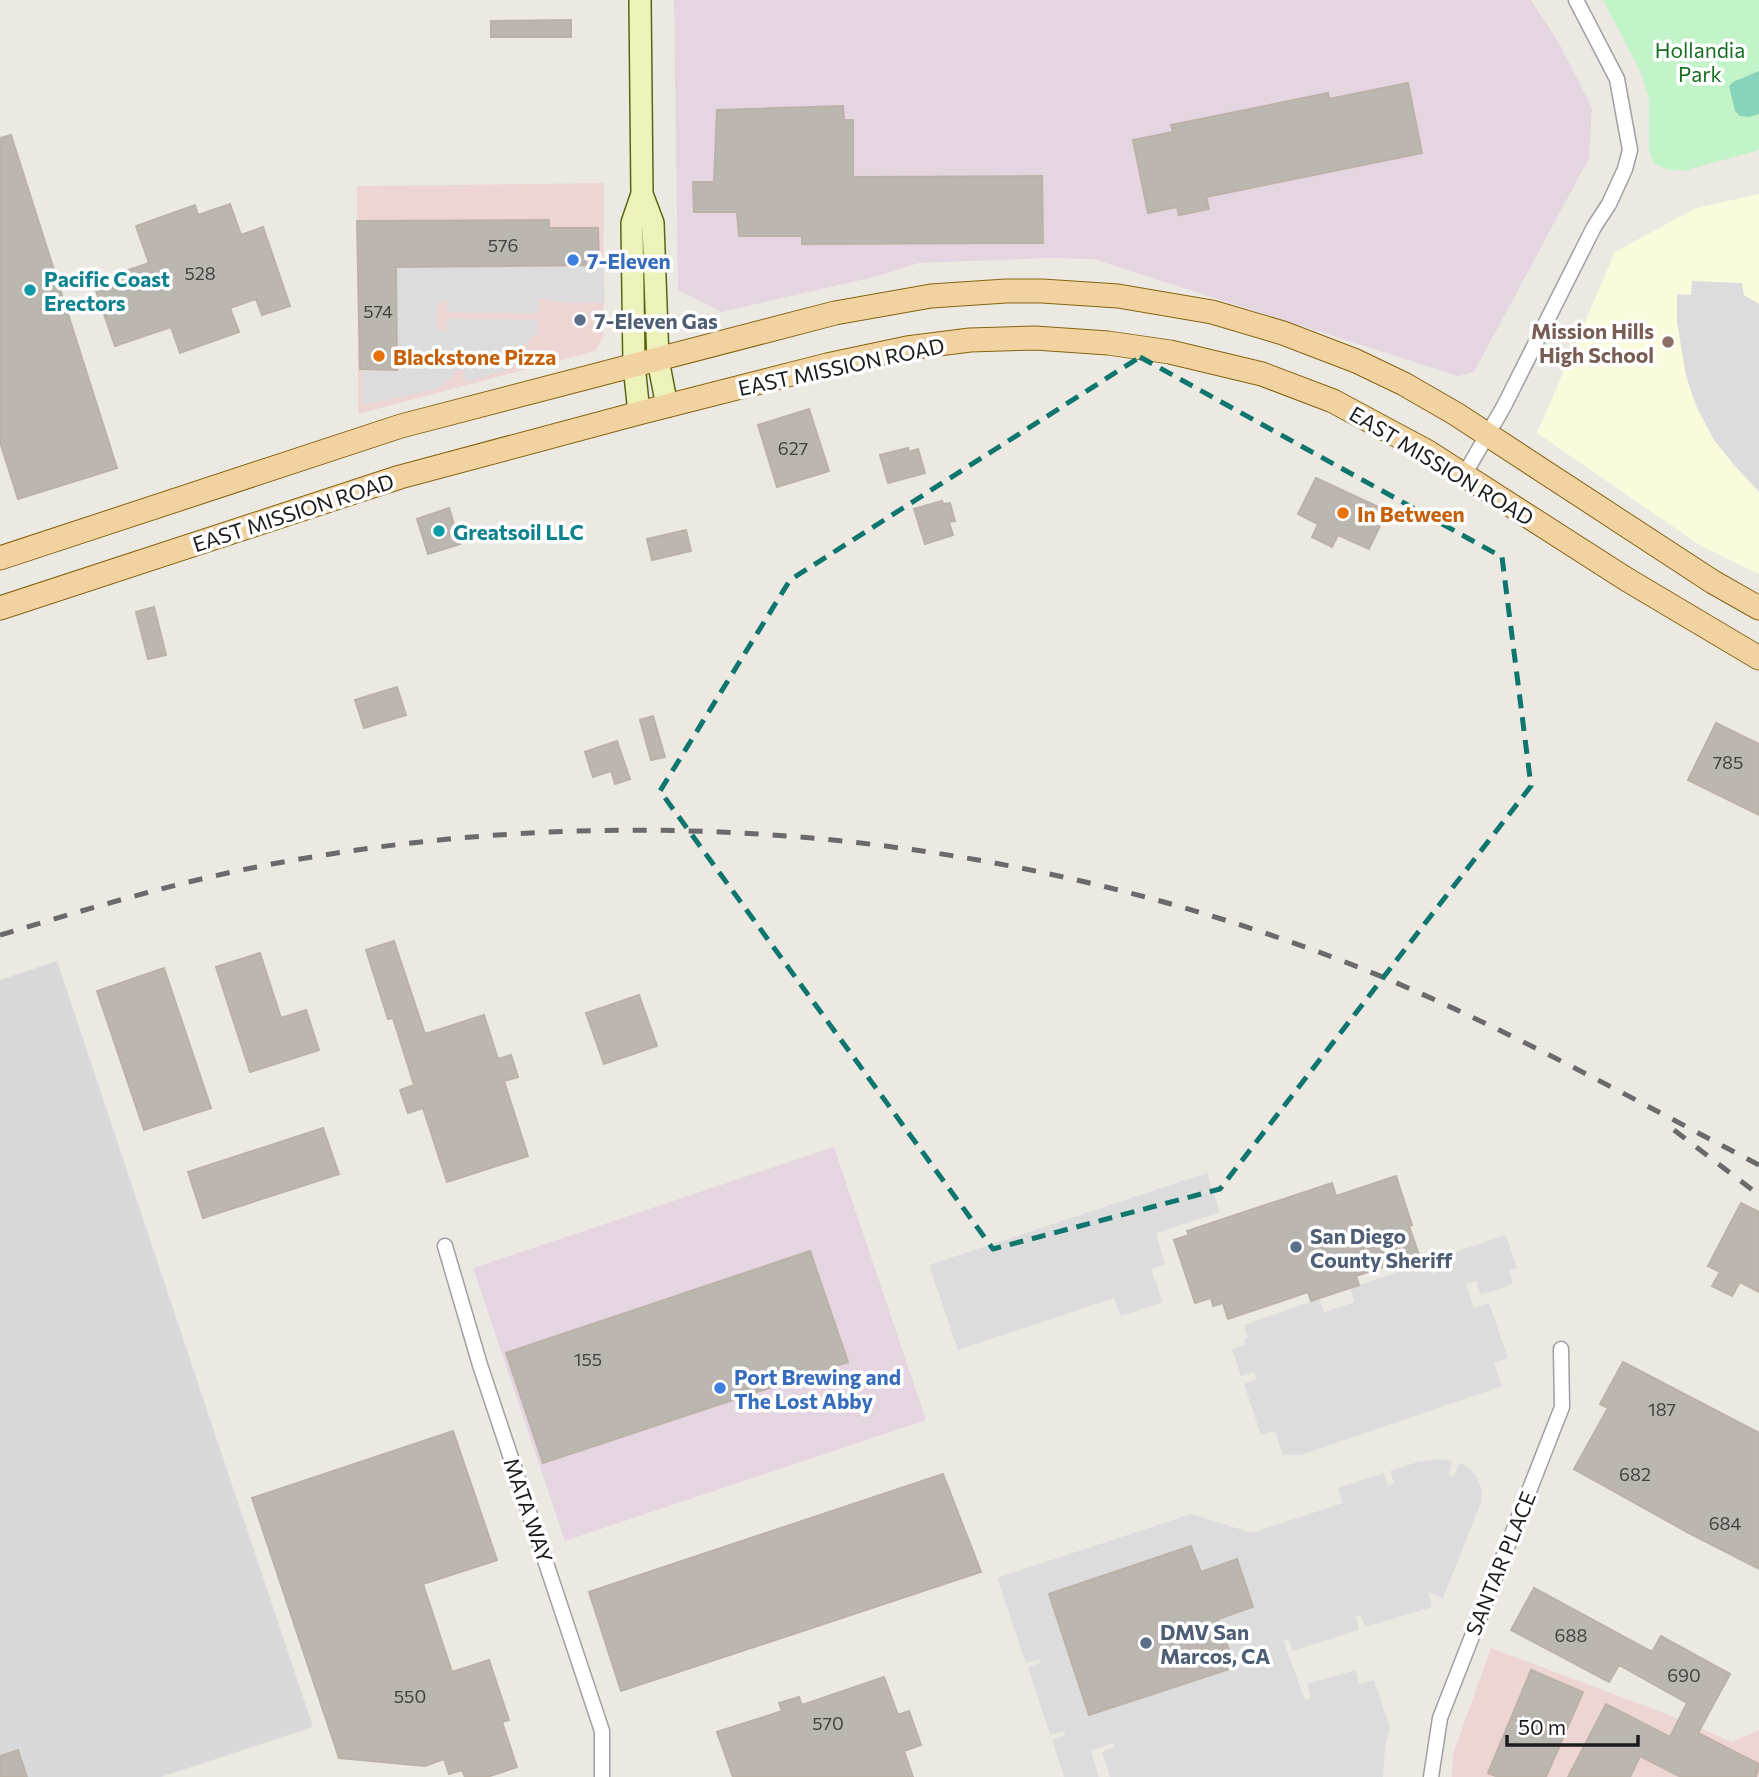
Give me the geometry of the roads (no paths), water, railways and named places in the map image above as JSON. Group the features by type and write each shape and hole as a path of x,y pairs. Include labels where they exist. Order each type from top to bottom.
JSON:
{"main road":[{"path":"639,413 634,365 632,223 642,194 640,0"},
{"path":"642,194 653,223 658,360 667,407"},
{"path":"0,558 401,426 835,313 931,296 1006,291 1118,296 1212,312 1320,346 1404,384 1488,434 1713,582 1759,608"},
{"name":"EAST MISSION ROAD","path":"0,608 400,477 639,413 827,365 908,348 970,340 1035,338 1108,343 1223,363 1262,373 1348,407 1464,474 1644,590 1759,657"}],"street":[{"path":"1464,474 1488,434 1594,227 1609,204 1625,169 1630,150 1618,79 1576,0"},
{"name":"MATA WAY","path":"444,1246 480,1365 602,1731 602,1777"},
{"name":"SANTAR PLACE","path":"1431,1777 1440,1718 1562,1407 1561,1349"}],"railway":[{"path":"0,935 166,888 267,865 405,844 544,832 683,831 822,839 960,857 1097,885 1231,922 1363,969 1514,1037 1759,1165"},
{"path":"1674,1130 1759,1195"}],"place":[{"name":"7-Eleven","path":"573,260"},
{"name":"Pacific Coast Erectors","path":"30,290"},
{"name":"7-Eleven Gas","path":"580,320"},
{"name":"Mission Hills High School","path":"1668,342"},
{"name":"Blackstone Pizza","path":"379,356"},
{"name":"In Between","path":"1343,513"},
{"name":"Greatsoil LLC","path":"439,531"},
{"name":"San Diego County Sheriff","path":"1296,1247"},
{"name":"Port Brewing and The Lost Abby","path":"720,1388"},
{"name":"DMV San Marcos, CA","path":"1146,1643"}],"park label":[{"name":"Hollandia Park","path":"1700,61"}]}
